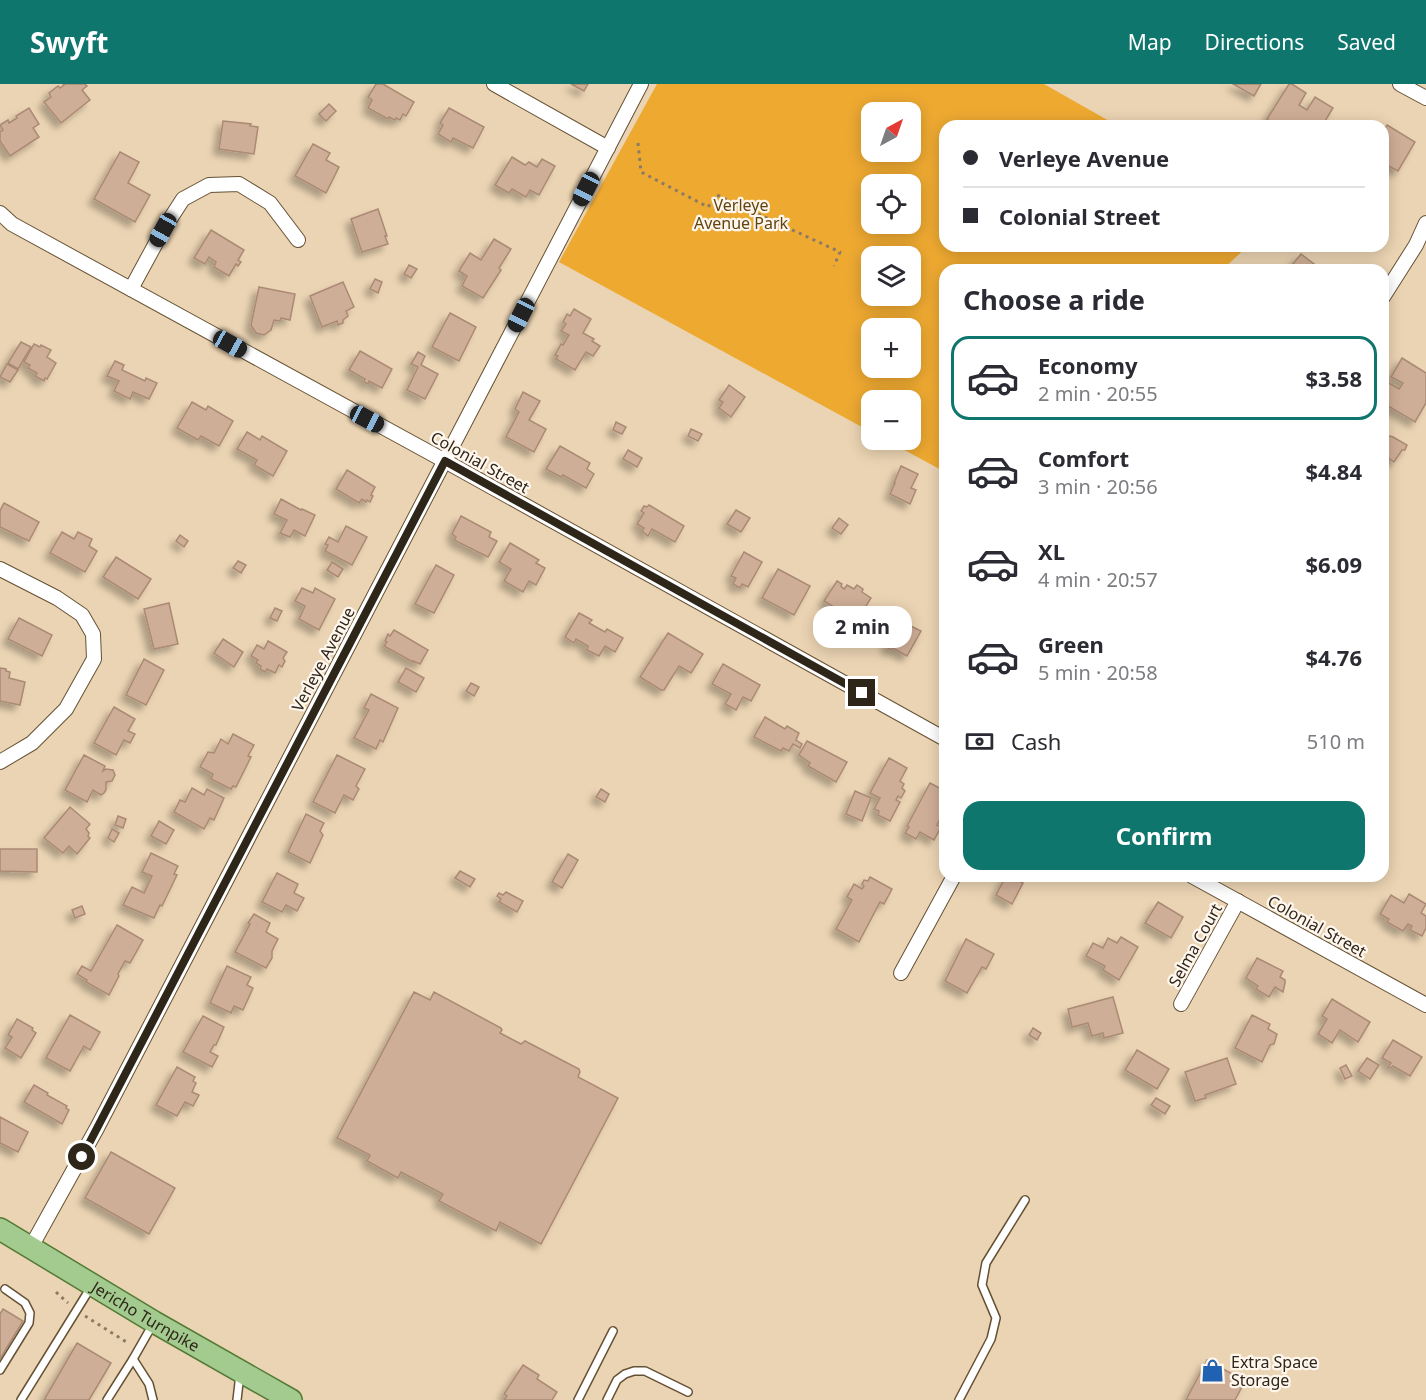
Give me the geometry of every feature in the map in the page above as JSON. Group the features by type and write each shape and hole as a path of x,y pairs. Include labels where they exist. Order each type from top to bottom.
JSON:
{"main road":[{"name":"Jericho Turnpike","path":"0,1229 281,1397"}],"street":[{"path":"494,84 608,147"},
{"name":"Verleye Avenue","path":"31,1247 97,1128 641,84"},
{"path":"1400,84 1426,98"},
{"path":"131,289 163,230 183,199 209,185 239,184 270,203 298,240"},
{"name":"Colonial Street","path":"0,213 12,224 939,736"},
{"path":"1389,288 1416,245 1426,223"},
{"path":"0,569 57,598 82,615 93,634 94,659 66,709 32,743 0,762"},
{"path":"901,972 951,882"},
{"name":"Colonial Street","path":"1203,882 1426,1005"},
{"name":"Selma Court","path":"1181,1004 1238,902"}],"lane":[{"path":"959,1400 991,1339 996,1318 982,1285 986,1263 1025,1200"},
{"path":"21,1400 92,1284"},
{"path":"0,1370 28,1323 30,1313 25,1303 5,1289"},
{"path":"107,1400 154,1322"},
{"path":"578,1400 613,1331"},
{"path":"133,1359 149,1384 153,1400"},
{"path":"606,1400 617,1380 634,1371 645,1371 688,1392"},
{"path":"237,1400 240,1372"}],"path":[{"path":"638,143 641,172 708,207 717,195 840,252 834,267"},
{"path":"56,1292 76,1311 128,1343"}],"green space":[{"name":"Verleye Avenue Park","path":"657,84 1044,84 1107,120 939,120 939,252 1242,252 1228,264 939,264 939,469 904,450 921,450 921,390 861,390 861,427 559,262"}],"building":[{"path":"63,84 85,84 87,86 82,90 90,100 61,123 44,102 51,97 49,93"},
{"path":"376,84 383,84 414,102 406,116 403,114 400,120 389,117 388,119 368,108 372,100 368,97"},
{"path":"571,84 588,84 584,91"},
{"path":"1233,84 1261,84 1254,96"},
{"path":"1289,84 1306,93 1299,105 1307,110 1315,97 1333,108 1326,120 1267,119"},
{"path":"329,104 336,111 326,121 319,114"},
{"path":"29,108 39,124 33,128 39,137 10,156 0,141 0,132 3,130 0,125 8,120 9,123"},
{"path":"449,108 484,127 473,148 453,138 451,142 438,134 443,125 440,123"},
{"path":"223,121 258,127 254,154 219,149"},
{"path":"1389,126 1415,142 1398,171 1389,166"},
{"path":"313,144 330,153 326,160 339,167 326,193 295,176"},
{"path":"120,152 139,162 128,183 150,195 135,222 94,199"},
{"path":"512,157 525,165 529,162 537,167 542,159 555,166 539,195 530,190 526,197 512,189 509,193 495,185"},
{"path":"378,209 388,244 362,252 351,219"},
{"path":"211,230 244,250 238,260 241,262 238,266 236,264 229,276 214,267 216,262 209,257 205,264 194,258"},
{"path":"494,239 511,249 483,298 462,286 467,276 459,271 470,253 481,260"},
{"path":"1301,254 1314,264 1293,264"},
{"path":"409,265 417,269 411,278 404,274"},
{"path":"375,279 382,282 378,293 370,289"},
{"path":"343,282 354,307 346,311 348,316 343,323 338,325 337,321 322,327 310,296"},
{"path":"259,287 295,294 290,320 281,318 280,321 274,320 271,330 264,335 256,333 251,325"},
{"path":"574,309 591,319 583,333 594,339 592,341 600,346 593,356 586,352 575,370 556,359 558,356 555,355 569,335 561,331 566,324 563,322 567,314 570,316"},
{"path":"450,313 476,327 459,361 432,347"},
{"path":"21,342 31,347 18,369 8,363"},
{"path":"34,344 51,350 47,357 56,363 44,381 35,376 37,373 28,368 30,365 24,362"},
{"path":"360,351 392,369 382,388 369,381 368,384 364,382 365,379 349,370"},
{"path":"418,352 425,356 421,365 438,374 425,399 407,390 418,367 411,364"},
{"path":"1402,358 1426,373 1426,403 1415,422 1389,407 1389,383 1399,389 1403,383 1391,377"},
{"path":"115,361 124,365 122,370 145,381 146,378 157,383 149,399 133,392 130,399 114,391 119,381 107,376"},
{"path":"7,364 18,370 10,382 0,377"},
{"path":"729,385 745,397 731,417 719,408 723,402 719,400"},
{"path":"523,392 540,401 529,420 546,429 534,452 506,437 519,412 515,409"},
{"path":"192,402 206,410 208,406 233,421 219,446 201,436 198,440 177,428"},
{"path":"616,422 626,427 622,434 613,430"},
{"path":"691,429 702,434 698,441 688,436"},
{"path":"247,432 260,440 262,436 287,451 273,476 254,465 257,460 237,449"},
{"path":"1390,436 1407,445 1394,462 1389,458"},
{"path":"560,446 590,463 587,469 594,474 586,488 563,475 561,477 546,469"},
{"path":"628,450 642,458 637,467 623,459"},
{"path":"901,466 918,474 911,488 916,490 910,504 890,494"},
{"path":"347,470 375,487 370,502 362,499 359,503 336,489"},
{"path":"281,499 315,515 305,536 294,530 290,537 280,533 287,520 274,514"},
{"path":"4,503 39,522 29,541 0,527 0,511"},
{"path":"649,505 684,526 675,542 652,529 648,536 642,531 644,528 637,524 644,513 641,511 644,506"},
{"path":"736,510 750,518 741,532 727,524"},
{"path":"461,516 491,532 489,537 497,541 488,557 454,540 456,537 452,534"},
{"path":"839,518 848,525 841,534 832,528"},
{"path":"346,526 367,537 352,565 325,551 328,545 325,544 329,537 338,542"},
{"path":"62,532 74,539 78,532 92,539 89,546 97,551 85,572 50,553"},
{"path":"180,535 188,541 184,547 176,541"},
{"path":"510,543 539,560 536,563 545,568 536,585 529,581 523,592 504,581 511,569 499,562"},
{"path":"744,552 762,562 748,587 742,584 740,588 733,584 736,578 731,576"},
{"path":"116,557 151,579 138,599 103,577"},
{"path":"238,561 246,565 241,573 233,568"},
{"path":"332,562 343,569 338,577 327,570"},
{"path":"436,565 454,575 434,613 415,604"},
{"path":"778,569 810,586 794,615 762,598"},
{"path":"837,581 844,589 847,585 854,589 857,585 871,598 853,627 844,621 847,616 840,612 838,615 831,610 834,607 824,601"},
{"path":"302,588 313,593 315,588 335,599 319,630 299,619 305,606 295,601"},
{"path":"169,603 178,644 154,649 144,609"},
{"path":"275,608 282,611 277,621 270,618"},
{"path":"579,613 592,620 589,623 623,638 615,652 605,646 599,656 587,650 588,646 576,639 574,643 565,637"},
{"path":"882,613 921,631 907,656 893,648 892,650 886,647 891,639 873,629"},
{"path":"19,618 52,635 42,656 8,639"},
{"path":"394,630 428,650 420,664 384,646 388,634 390,636"},
{"path":"668,633 703,654 691,673 679,666 664,690 661,690 640,677"},
{"path":"223,639 243,652 234,667 214,653"},
{"path":"268,641 287,652 283,658 285,661 282,667 279,665 275,673 267,669 265,672 260,669 261,666 256,663 258,660 251,656 257,645 264,649"},
{"path":"144,659 164,670 146,705 126,695"},
{"path":"723,664 760,685 751,701 743,697 736,710 725,704 731,694 712,684"},
{"path":"0,668 10,672 9,678 25,682 20,705 0,701"},
{"path":"406,668 424,678 416,692 398,682"},
{"path":"471,683 479,687 474,696 466,691"},
{"path":"371,694 398,708 383,742 380,740 376,749 354,738 369,710 364,708"},
{"path":"114,707 135,719 128,731 135,734 130,743 124,740 116,755 94,743"},
{"path":"765,717 785,729 787,726 799,733 796,740 802,744 800,748 793,744 789,751 783,748 781,751 754,737"},
{"path":"233,734 254,745 248,756 251,757 236,787 233,786 231,789 211,779 213,774 200,767 208,752 214,753 221,739 228,744"},
{"path":"807,741 847,762 836,782 808,766 810,763 799,755"},
{"path":"84,755 105,766 103,771 113,770 115,775 112,781 106,782 104,793 101,795 93,790 87,802 65,790"},
{"path":"337,755 365,769 356,786 359,789 353,800 344,795 335,813 313,802"},
{"path":"889,758 907,768 900,781 904,784 902,788 905,791 901,798 898,796 896,800 900,802 890,821 878,815 879,811 874,809 880,798 870,793"},
{"path":"930,783 939,788 939,821 937,825 939,831 934,840 920,832 916,839 905,833 909,827 907,826"},
{"path":"192,788 204,795 207,789 224,798 214,820 210,818 204,829 174,812 180,800 185,802"},
{"path":"601,789 609,794 605,802 596,797"},
{"path":"855,791 871,798 862,821 846,814"},
{"path":"70,807 90,824 86,829 90,838 77,854 69,846 63,853 44,838"},
{"path":"306,814 324,823 320,831 323,835 310,863 288,852"},
{"path":"118,816 126,819 123,828 115,825"},
{"path":"159,821 174,830 166,844 151,836"},
{"path":"112,829 119,833 114,842 108,838"},
{"path":"0,849 37,849 37,872 0,871"},
{"path":"151,853 178,866 174,874 177,875 154,918 123,905 132,887 144,893 152,876 142,872"},
{"path":"568,854 578,860 562,888 552,882"},
{"path":"460,871 475,879 470,887 455,878"},
{"path":"277,873 298,884 294,893 304,898 297,911 286,905 282,912 262,902"},
{"path":"870,877 892,889 884,904 880,902 859,942 836,929 852,900 847,897 854,884 862,889 864,880 868,881"},
{"path":"1003,882 1023,883 1012,904 996,895"},
{"path":"506,892 523,901 517,912 499,902 501,899 497,896 499,893 503,895"},
{"path":"1409,894 1426,904 1421,913 1426,916 1426,928 1422,936 1410,930 1412,926 1408,924 1403,931 1387,922 1389,919 1380,914 1391,895 1404,903"},
{"path":"1158,902 1183,917 1171,938 1145,923"},
{"path":"82,906 85,914 75,918 72,910"},
{"path":"254,914 270,923 266,932 278,939 266,968 235,952"},
{"path":"117,925 143,940 130,963 125,961 109,995 77,974 82,966 91,971"},
{"path":"1121,937 1138,947 1119,980 1103,970 1105,966 1086,956 1093,943 1103,948 1108,938 1117,943"},
{"path":"966,939 994,954 986,969 982,967 967,993 945,981"},
{"path":"1257,958 1283,971 1280,977 1285,980 1283,992 1275,987 1269,997 1256,989 1258,986 1246,978"},
{"path":"227,966 251,977 247,985 253,988 243,1010 234,1006 231,1013 210,1003"},
{"path":"414,992 430,1000 434,992 501,1028 500,1033 521,1044 525,1041 579,1069 578,1077 618,1098 541,1244 500,1222 496,1231 439,1201 443,1194 401,1172 398,1178 367,1161 370,1155 337,1138"},
{"path":"1113,997 1123,1033 1104,1038 1103,1033 1092,1036 1088,1023 1072,1027 1068,1009"},
{"path":"1332,999 1370,1022 1358,1042 1340,1030 1332,1043 1318,1034 1327,1019 1322,1016"},
{"path":"70,1015 100,1032 90,1050 84,1046 70,1071 46,1058"},
{"path":"1252,1015 1270,1024 1268,1029 1277,1034 1274,1044 1270,1045 1262,1062 1235,1048"},
{"path":"203,1016 224,1027 216,1045 210,1052 218,1056 212,1067 183,1052"},
{"path":"17,1019 33,1028 32,1030 36,1033 21,1058 5,1048 12,1037 8,1035"},
{"path":"1033,1028 1041,1033 1037,1040 1029,1035"},
{"path":"1393,1040 1422,1057 1410,1076 1393,1066 1388,1067 1391,1063 1382,1058"},
{"path":"1137,1050 1169,1069 1157,1089 1125,1070"},
{"path":"1227,1058 1236,1084 1195,1101 1185,1072"},
{"path":"1367,1058 1379,1065 1370,1079 1358,1071"},
{"path":"1346,1065 1352,1076 1345,1079 1340,1068"},
{"path":"177,1067 195,1077 193,1081 196,1083 192,1092 199,1095 193,1106 185,1102 177,1116 156,1105"},
{"path":"34,1085 67,1106 69,1110 62,1124 24,1102"},
{"path":"1156,1098 1170,1106 1165,1114 1151,1105"},
{"path":"0,1117 28,1132 18,1152 0,1143"},
{"path":"111,1152 175,1188 149,1234 85,1198"},
{"path":"3,1309 23,1321 0,1359 0,1314"},
{"path":"77,1343 111,1363 89,1400 44,1400"},
{"name":"Extra Space Storage","path":"1207,1360 1245,1381 1235,1400 1186,1400"},
{"path":"523,1365 539,1375 537,1379 557,1392 552,1400 504,1400 507,1396 504,1394"}],"place":[{"name":"Extra Space Storage","path":"1213,1371"}],"route":[{"path":"82,1157 445,461 862,693"}]}
